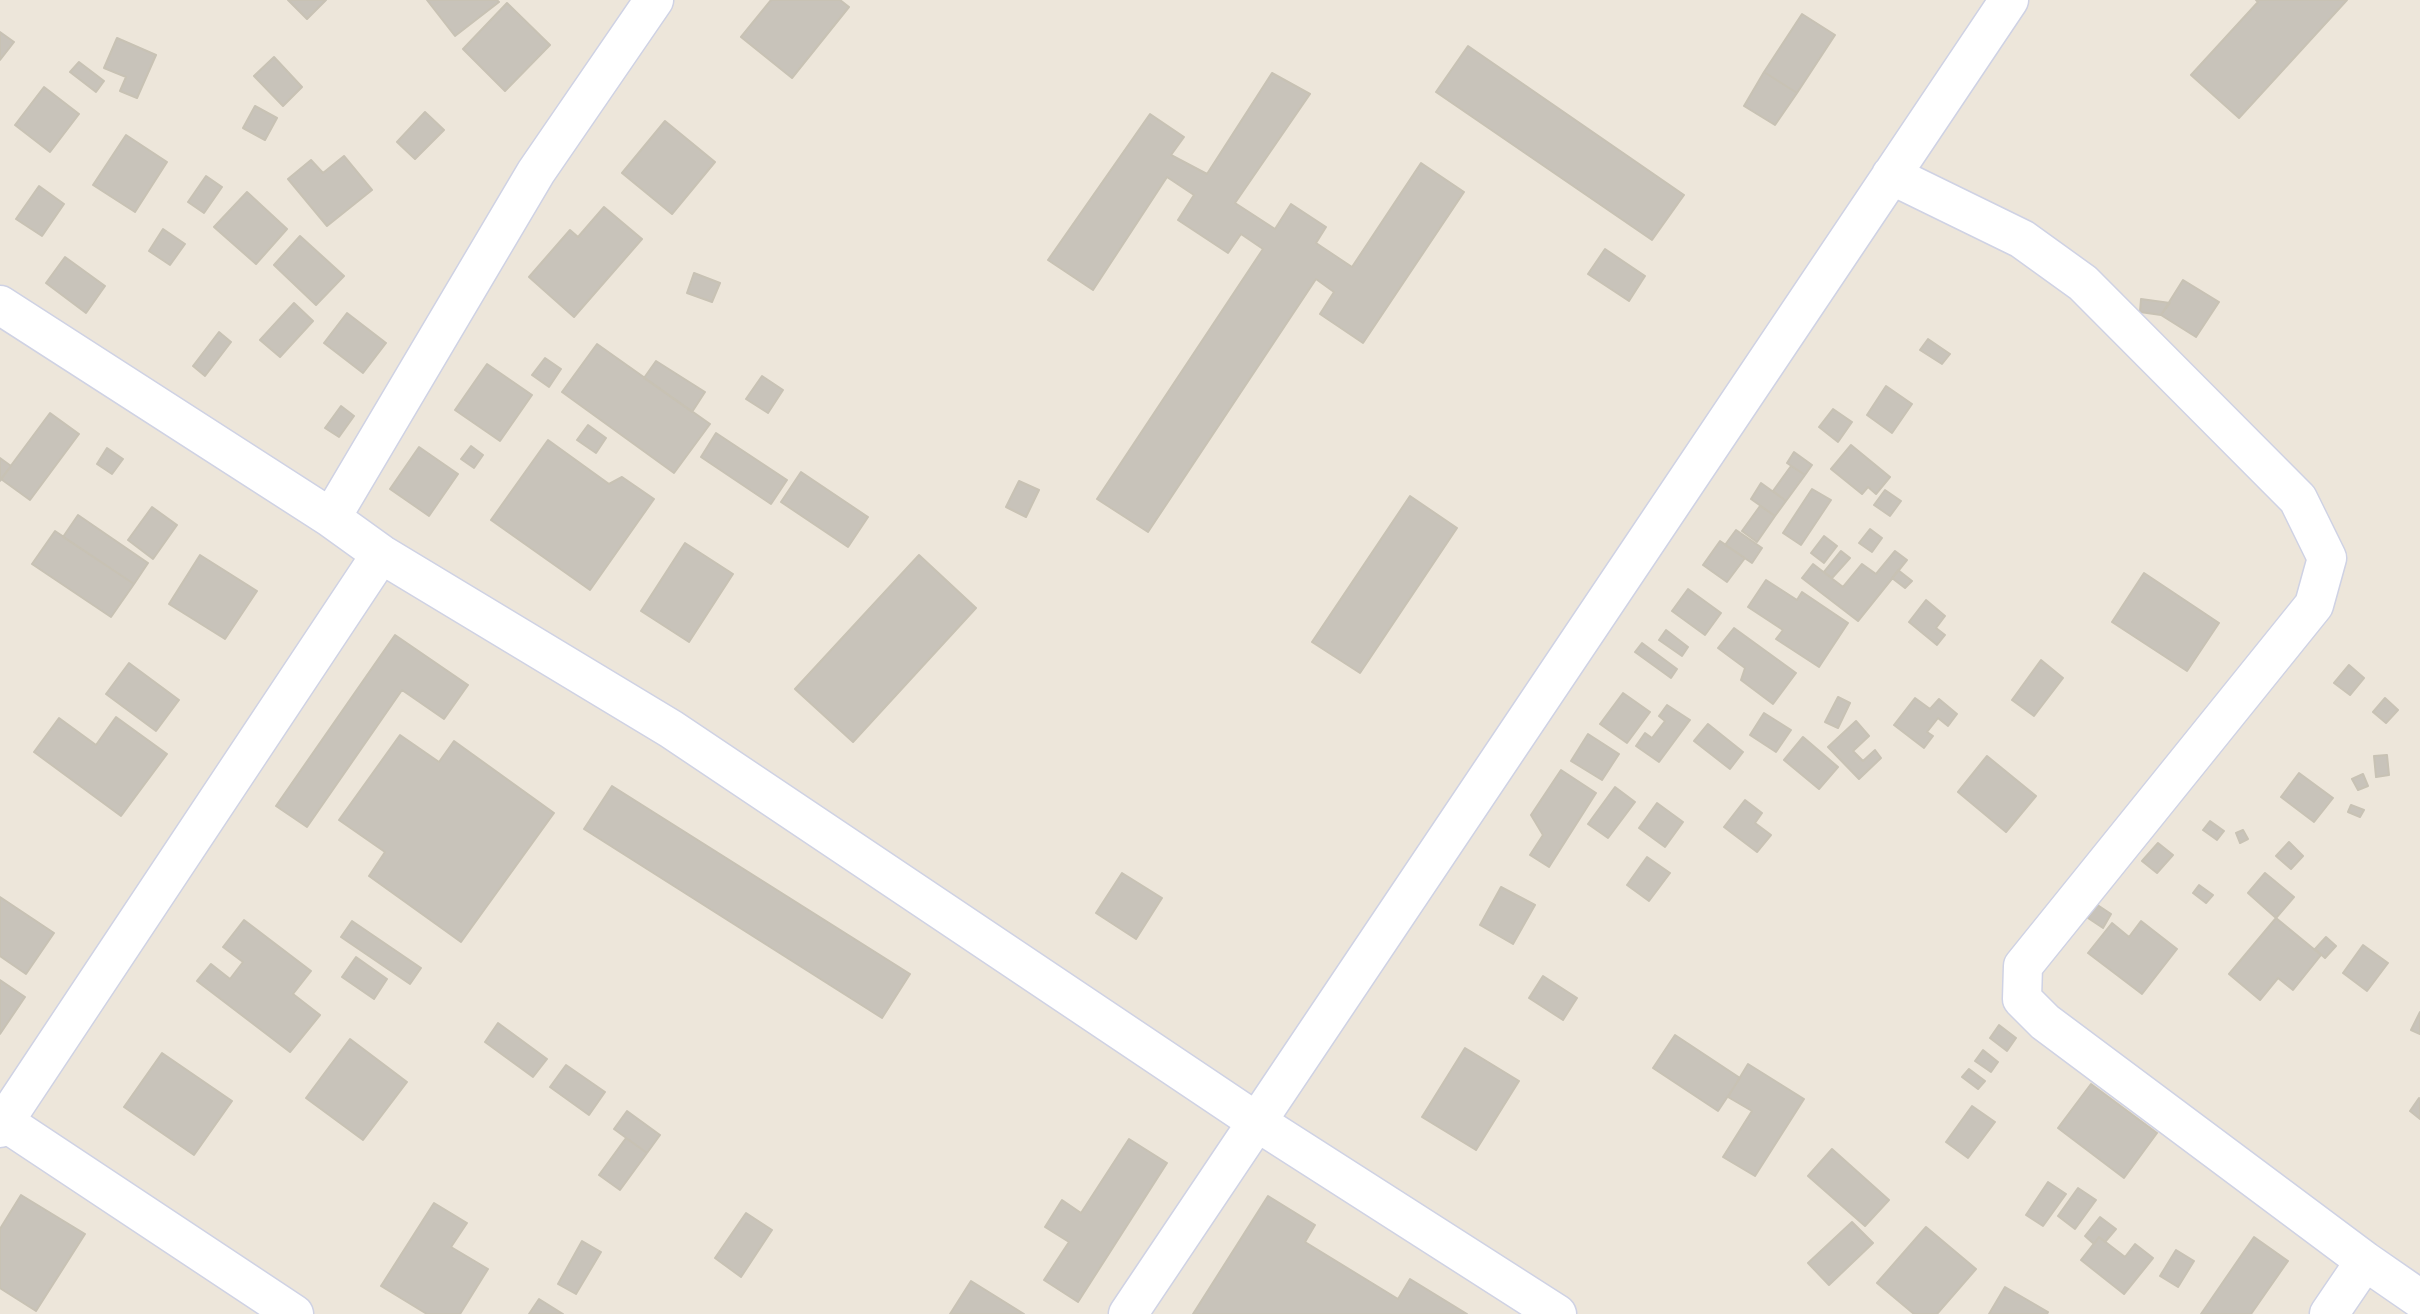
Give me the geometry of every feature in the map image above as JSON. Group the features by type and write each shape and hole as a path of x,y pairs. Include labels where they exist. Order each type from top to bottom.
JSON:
{"street":[{"path":"1128,1314 2009,0"},
{"path":"331,519 536,172 640,6"},
{"path":"1891,175 2022,239 2083,283 2298,499 2327,558 2314,605 2023,966 2022,999 2045,1022 2365,1261 2420,1299"},
{"path":"0,305 382,554 671,729 1257,1122 1557,1314"},
{"path":"294,1314 1,1123 382,554"},
{"path":"2329,1314 2365,1261"}],"building":[{"path":"288,0 326,0 307,19"},
{"path":"427,0 497,0 499,2 455,36"},
{"path":"771,0 840,0 849,7 792,78 741,37"},
{"path":"2256,0 2347,0 2239,118 2191,75 2258,2"},
{"path":"507,3 550,45 505,91 463,49"},
{"path":"1802,14 1835,35 1797,93 1764,72"},
{"path":"0,32 14,42 0,60"},
{"path":"117,38 156,55 137,98 120,91 126,77 104,68"},
{"path":"1468,46 1684,195 1652,240 1436,92"},
{"path":"274,57 302,87 283,106 254,76"},
{"path":"79,62 104,81 96,92 70,72"},
{"path":"1764,72 1797,93 1775,125 1744,106"},
{"path":"1272,73 1310,94 1235,203 1275,229 1291,204 1326,227 1316,243 1352,267 1421,163 1464,192 1363,343 1320,314 1334,292 1316,279 1148,532 1097,499 1263,249 1241,234 1228,253 1178,220 1194,195 1167,177 1093,290 1048,260 1150,114 1184,137 1171,155 1207,174"},
{"path":"44,87 79,114 50,152 15,125"},
{"path":"255,106 277,118 265,140 243,128"},
{"path":"425,112 444,130 415,159 397,142"},
{"path":"665,121 715,162 672,214 622,173"},
{"path":"126,135 167,162 135,212 93,185"},
{"path":"344,156 372,190 327,226 288,179 311,160 323,173"},
{"path":"206,176 222,187 204,213 188,202"},
{"path":"39,186 64,204 42,236 16,219"},
{"path":"247,192 287,229 256,264 214,227"},
{"path":"604,207 642,239 574,317 529,277 570,230 578,237"},
{"path":"163,229 185,244 170,265 149,251"},
{"path":"300,236 344,276 316,305 274,265"},
{"path":"1605,249 1645,276 1629,301 1588,274"},
{"path":"65,257 105,286 86,313 46,283"},
{"path":"694,273 720,283 712,302 687,293"},
{"path":"2183,280 2219,302 2196,337 2161,315"},
{"path":"2141,299 2170,303 2161,315 2140,312"},
{"path":"294,303 313,321 280,357 260,340"},
{"path":"347,313 386,343 363,373 324,343"},
{"path":"219,332 231,342 205,376 193,366"},
{"path":"1928,339 1950,354 1942,364 1920,350"},
{"path":"597,344 710,424 674,473 562,392"},
{"path":"545,358 561,369 549,387 532,375"},
{"path":"656,361 705,392 692,412 644,378"},
{"path":"487,364 532,395 500,441 455,410"},
{"path":"762,376 783,390 768,413 746,399"},
{"path":"1886,386 1912,404 1892,433 1867,415"},
{"path":"341,406 354,416 339,437 325,428"},
{"path":"1833,409 1852,422 1838,442 1819,427"},
{"path":"50,413 79,434 30,500 1,479"},
{"path":"588,425 606,438 596,453 577,440"},
{"path":"716,433 787,480 771,504 701,457"},
{"path":"548,440 609,484 622,477 654,499 590,590 491,520"},
{"path":"1851,445 1890,477 1876,494 1868,487 1862,494 1831,469"},
{"path":"471,446 483,455 474,468 461,459"},
{"path":"419,447 458,474 429,516 390,489"},
{"path":"107,448 123,459 112,474 97,464"},
{"path":"1794,452 1812,465 1805,475 1787,463"},
{"path":"0,458 11,466 0,481"},
{"path":"1791,466 1805,475 1786,501 1773,491"},
{"path":"801,472 868,517 848,547 781,502"},
{"path":"1019,481 1039,490 1026,517 1006,507"},
{"path":"1761,483 1786,501 1775,516 1751,499"},
{"path":"1812,489 1831,500 1801,545 1783,533"},
{"path":"1885,490 1901,501 1890,516 1874,505"},
{"path":"1410,496 1457,528 1360,673 1312,642"},
{"path":"1760,506 1775,516 1757,542 1742,531"},
{"path":"152,507 177,525 153,559 128,540"},
{"path":"78,515 148,563 134,584 63,537"},
{"path":"1870,529 1882,538 1872,552 1859,543"},
{"path":"1736,530 1762,548 1752,563 1725,545"},
{"path":"55,531 134,584 111,617 32,564"},
{"path":"1824,536 1837,546 1824,563 1811,553"},
{"path":"1720,541 1745,558 1727,582 1703,565"},
{"path":"685,543 733,574 689,642 641,611"},
{"path":"1841,551 1850,558 1832,578 1824,572"},
{"path":"1895,551 1907,560 1858,621 1802,578 1813,564 1843,587 1862,564 1876,574"},
{"path":"200,555 257,591 225,639 169,604"},
{"path":"919,555 976,608 853,742 795,689"},
{"path":"1898,570 1912,581 1905,588 1892,578"},
{"path":"2144,573 2219,623 2187,671 2112,622"},
{"path":"1766,580 1797,600 1802,592 1848,623 1819,667 1776,639 1783,630 1748,607"},
{"path":"1688,589 1721,613 1705,635 1672,611"},
{"path":"1926,600 1945,616 1936,628 1945,635 1937,645 1909,622"},
{"path":"1734,628 1796,673 1773,704 1741,680 1745,668 1718,648"},
{"path":"1666,630 1688,647 1682,656 1659,640"},
{"path":"395,635 468,685 444,719 402,690 307,827 276,806"},
{"path":"1642,643 1677,669 1671,678 1635,652"},
{"path":"2041,660 2063,678 2034,716 2012,700"},
{"path":"129,663 179,700 156,731 106,694"},
{"path":"2349,665 2364,678 2350,695 2334,683"},
{"path":"1623,693 1650,712 1627,743 1600,724"},
{"path":"1838,697 1850,703 1838,728 1825,722"},
{"path":"1915,698 1930,709 1939,699 1957,714 1948,726 1938,718 1927,732 1933,736 1924,748 1894,725"},
{"path":"2385,698 2398,710 2386,723 2373,712"},
{"path":"1667,705 1690,720 1659,762 1636,746 1645,733 1652,738 1665,721 1659,716"},
{"path":"1764,713 1791,730 1776,752 1750,735"},
{"path":"116,717 167,754 121,816 34,752 59,718 96,745"},
{"path":"1856,721 1869,736 1853,751 1863,761 1875,750 1881,758 1859,779 1828,747"},
{"path":"1708,724 1743,752 1730,769 1694,741"},
{"path":"1588,734 1619,754 1602,780 1571,761"},
{"path":"400,735 439,762 454,741 554,813 461,942 369,876 385,852 339,820"},
{"path":"1803,737 1838,767 1819,789 1784,760"},
{"path":"2387,755 2389,775 2376,777 2374,756"},
{"path":"1987,756 2036,796 2006,832 1958,792"},
{"path":"1561,770 1596,793 1549,867 1530,855 1543,835 1531,815"},
{"path":"2299,773 2333,798 2314,822 2281,797"},
{"path":"2363,774 2368,786 2358,790 2352,779"},
{"path":"612,786 910,974 882,1018 584,829"},
{"path":"1615,787 1635,802 1608,838 1588,824"},
{"path":"1745,800 1762,813 1755,823 1771,835 1757,852 1724,827"},
{"path":"1657,803 1683,822 1665,847 1639,828"},
{"path":"2351,805 2364,810 2360,817 2348,812"},
{"path":"2210,821 2224,831 2217,840 2203,830"},
{"path":"2243,830 2248,839 2240,843 2236,833"},
{"path":"2289,842 2303,856 2291,869 2276,856"},
{"path":"2158,843 2173,855 2157,873 2142,861"},
{"path":"1647,857 1670,873 1649,901 1627,885"},
{"path":"1122,873 1162,898 1136,939 1096,913"},
{"path":"2265,873 2294,897 2276,918 2248,893"},
{"path":"2199,885 2213,895 2206,903 2193,893"},
{"path":"1501,887 1535,905 1513,944 1480,925"},
{"path":"0,897 54,933 26,974 0,956"},
{"path":"2096,904 2111,914 2103,928 2088,918"},
{"path":"2276,918 2321,955 2293,990 2278,978 2260,1000 2229,974"},
{"path":"244,920 311,971 293,994 320,1015 290,1052 197,981 211,964 230,979 243,962 223,947"},
{"path":"352,921 421,968 410,984 341,937"},
{"path":"2141,921 2177,949 2142,994 2088,953 2112,923 2129,937"},
{"path":"2326,937 2336,946 2325,958 2315,949"},
{"path":"2363,945 2388,963 2367,991 2343,973"},
{"path":"356,957 387,979 374,999 342,977"},
{"path":"1543,976 1577,998 1563,1020 1529,998"},
{"path":"0,980 25,997 0,1034"},
{"path":"2420,1012 2420,1034 2411,1030"},
{"path":"498,1023 547,1059 533,1077 485,1042"},
{"path":"1999,1025 2016,1038 2007,1051 1990,1038"},
{"path":"1675,1035 1740,1078 1718,1111 1653,1068"},
{"path":"350,1039 407,1082 363,1140 306,1098"},
{"path":"1465,1048 1519,1081 1476,1150 1422,1117"},
{"path":"1983,1050 1998,1062 1991,1072 1975,1061"},
{"path":"162,1053 232,1101 194,1155 124,1107"},
{"path":"1748,1064 1804,1099 1755,1176 1723,1157 1752,1111 1728,1097"},
{"path":"566,1065 605,1092 589,1115 550,1087"},
{"path":"1969,1069 1985,1081 1978,1089 1962,1077"},
{"path":"2091,1084 2157,1133 2124,1178 2058,1128"},
{"path":"2420,1099 2420,1119 2410,1111"},
{"path":"1972,1106 1995,1122 1968,1158 1946,1142"},
{"path":"627,1111 660,1135 647,1153 614,1129"},
{"path":"626,1138 647,1153 620,1190 599,1175"},
{"path":"1129,1139 1167,1163 1078,1302 1044,1280 1069,1242 1045,1227 1062,1200 1081,1213"},
{"path":"1832,1149 1889,1200 1865,1226 1808,1176"},
{"path":"2048,1182 2066,1194 2043,1226 2026,1215"},
{"path":"2078,1188 2096,1200 2075,1229 2058,1216"},
{"path":"21,1195 85,1234 36,1311 0,1288 0,1229"},
{"path":"1268,1196 1315,1225 1305,1242 1398,1299 1410,1279 1467,1314 1193,1314"},
{"path":"434,1203 467,1223 451,1247 488,1269 460,1314 427,1314 381,1286"},
{"path":"746,1213 772,1230 741,1277 715,1258"},
{"path":"2100,1217 2116,1229 2105,1242 2099,1237 2094,1244 2085,1236"},
{"path":"1852,1222 1873,1243 1829,1285 1808,1263"},
{"path":"1926,1227 1976,1269 1937,1314 1914,1314 1877,1283"},
{"path":"2099,1237 2125,1257 2135,1244 2153,1258 2124,1294 2081,1260"},
{"path":"2254,1237 2288,1261 2251,1314 2201,1314"},
{"path":"582,1241 601,1252 576,1294 558,1284"},
{"path":"2176,1250 2194,1261 2178,1287 2160,1276"},
{"path":"971,1281 1024,1314 950,1314"},
{"path":"2005,1287 2048,1312 2047,1314 1989,1314"},
{"path":"539,1299 563,1314 529,1314"}]}
